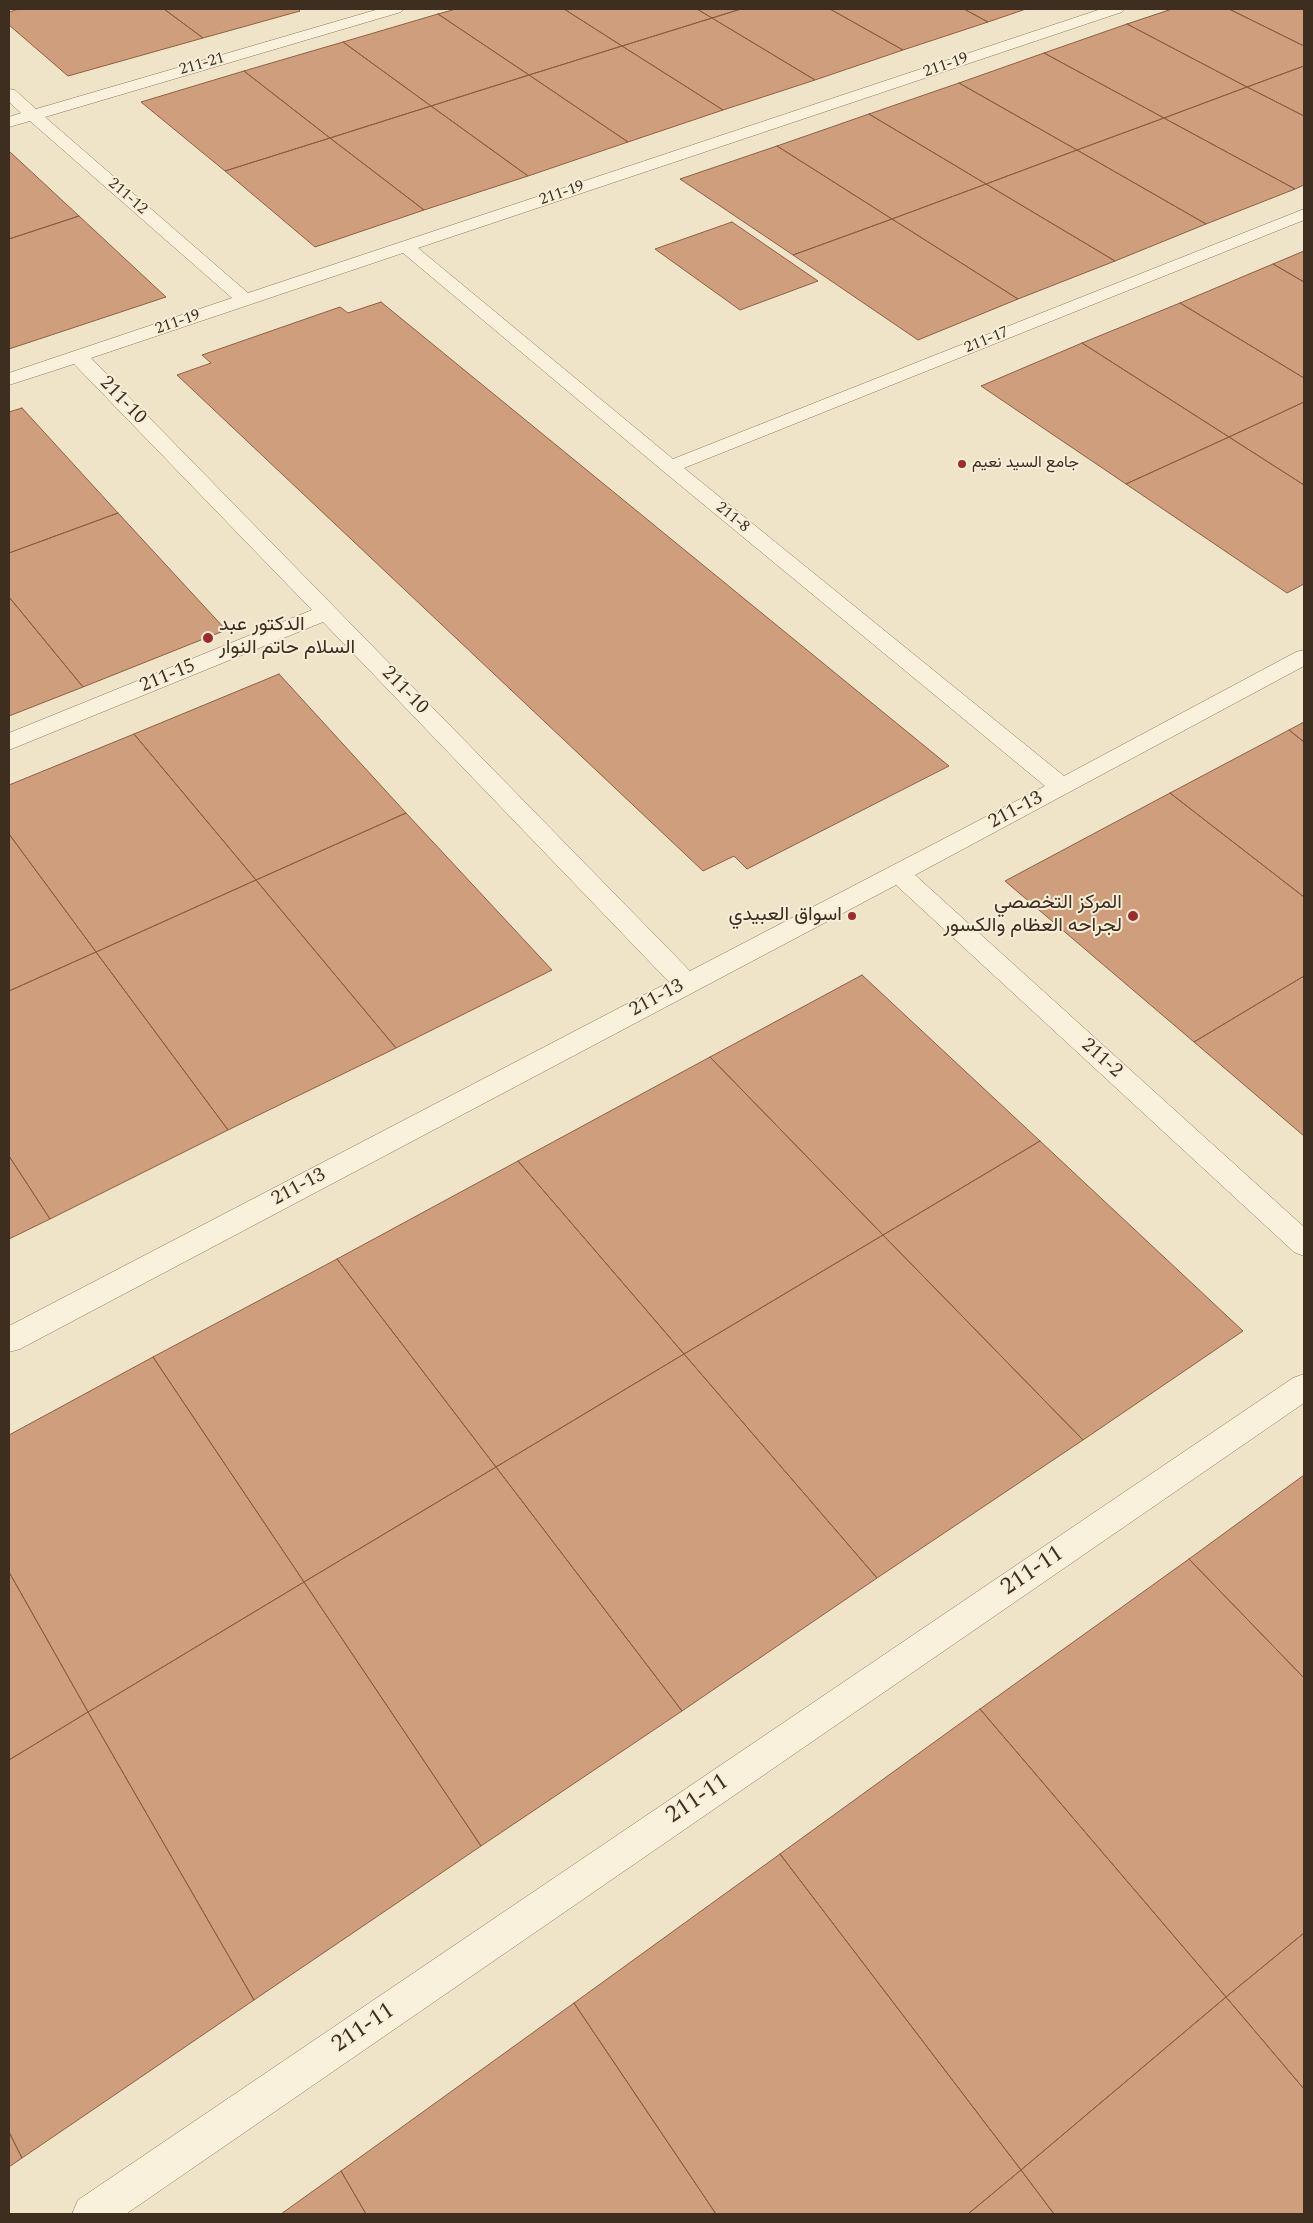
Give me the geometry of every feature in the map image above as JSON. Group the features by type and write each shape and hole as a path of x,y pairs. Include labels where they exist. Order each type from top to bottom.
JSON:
{"street":[{"name":"211-21","path":"9,122 395,9"},
{"name":"211-19","path":"9,379 1116,9"},
{"name":"211-12","path":"9,94 245,300"},
{"name":"211-17","path":"670,467 1304,214"},
{"name":"211-8","path":"406,247 670,467 1062,787"},
{"name":"211-10","path":"78,356 687,984"},
{"name":"211-15","path":"9,742 327,612"},
{"name":"211-13","path":"9,1340 1062,787 1304,657"},
{"name":"211-2","path":"898,873 1304,1244"},
{"name":"211-11","path":"92,2214 1304,1387"}],"building":[{"path":"19,9 164,9 203,38 68,76 9,25 9,12"},
{"path":"164,9 298,9 300,11 203,38"},
{"path":"456,9 564,9 622,46 529,75 438,14"},
{"path":"564,9 697,9 712,18 622,46"},
{"path":"697,9 741,9 712,18"},
{"path":"741,9 830,9 903,50 815,80 712,18"},
{"path":"830,9 964,9 988,22 903,50"},
{"path":"964,9 1026,9 988,22"},
{"path":"1172,9 1229,9 1304,46 1304,66 1247,87 1127,24"},
{"path":"1229,9 1304,9 1304,46"},
{"path":"438,14 529,75 431,106 343,42"},
{"path":"712,18 815,80 723,110 622,46"},
{"path":"1127,24 1247,87 1164,118 1044,53"},
{"path":"343,42 431,106 330,138 244,71"},
{"path":"622,46 723,110 628,142 529,75"},
{"path":"1044,53 1164,118 1077,150 959,83"},
{"path":"1304,66 1304,116 1247,87"},
{"path":"244,71 330,138 225,171 141,102"},
{"path":"529,75 628,142 528,176 431,106"},
{"path":"959,83 1077,150 986,184 869,114"},
{"path":"1247,87 1304,116 1304,185 1295,189 1164,118"},
{"path":"431,106 528,176 424,210 330,138"},
{"path":"869,114 986,184 892,219 777,146"},
{"path":"1164,118 1295,189 1206,224 1077,150"},
{"path":"330,138 424,210 315,247 225,171"},
{"path":"777,146 892,219 793,255 680,179"},
{"path":"1077,150 1206,224 1115,261 986,184"},
{"path":"9,151 79,216 9,239"},
{"path":"986,184 1115,261 1018,299 892,219"},
{"path":"79,216 166,297 9,349 9,239"},
{"path":"892,219 1018,299 918,340 793,255"},
{"path":"732,222 818,281 740,310 655,249"},
{"path":"1304,251 1304,282 1273,264"},
{"path":"1273,264 1304,282 1304,378 1180,303"},
{"path":"381,302 949,766 747,869 734,856 703,871 177,375 211,363 202,355 340,307 348,313"},
{"path":"1180,303 1304,378 1304,402 1229,437 1082,343"},
{"path":"1082,343 1229,437 1126,484 981,386"},
{"path":"1304,402 1304,485 1229,437"},
{"path":"22,408 118,513 9,553 9,412"},
{"path":"1229,437 1304,485 1304,584 1287,593 1126,484"},
{"path":"118,513 226,630 83,687 9,597 9,553"},
{"path":"9,597 83,687 9,716"},
{"path":"279,674 406,813 256,880 134,734"},
{"path":"1304,722 1304,742 1289,730"},
{"path":"1289,730 1304,742 1304,897 1170,793"},
{"path":"134,734 256,880 96,952 9,834 9,785"},
{"path":"1170,793 1304,897 1304,976 1194,1042 1005,881"},
{"path":"406,813 552,970 396,1048 256,880"},
{"path":"9,834 96,952 9,991"},
{"path":"256,880 396,1048 228,1130 96,952"},
{"path":"96,952 228,1130 50,1219 9,1156 9,991"},
{"path":"862,975 1040,1141 883,1235 710,1057"},
{"path":"1304,976 1304,1136 1194,1042"},
{"path":"710,1057 883,1235 684,1354 518,1161"},
{"path":"1040,1141 1243,1331 1083,1440 883,1235"},
{"path":"9,1156 50,1219 9,1239"},
{"path":"518,1161 684,1354 496,1467 337,1259"},
{"path":"883,1235 1083,1440 877,1578 684,1354"},
{"path":"337,1259 496,1467 304,1582 153,1357"},
{"path":"684,1354 877,1578 682,1711 496,1467"},
{"path":"153,1357 304,1582 88,1712 9,1572 9,1435"},
{"path":"496,1467 682,1711 481,1846 304,1582"},
{"path":"1304,1475 1304,1678 1189,1559"},
{"path":"1189,1559 1304,1678 1304,1933 1226,1997 980,1709"},
{"path":"9,1572 88,1712 9,1760"},
{"path":"304,1582 481,1846 254,2000 88,1712"},
{"path":"980,1709 1226,1997 1021,2170 780,1854"},
{"path":"88,1712 254,2000 22,2158 9,2132 9,1760"},
{"path":"780,1854 1021,2170 968,2214 716,2214 574,2003"},
{"path":"1304,1933 1304,2089 1226,1997"},
{"path":"1226,1997 1304,2089 1304,2214 1054,2214 1021,2170"},
{"path":"574,2003 716,2214 366,2214 341,2171"},
{"path":"9,2132 22,2158 9,2167"},
{"path":"1021,2170 1054,2214 968,2214"},
{"path":"341,2171 366,2214 281,2214"}],"place":[{"name":"جامع السید نعیم","path":"962,464"},
{"name":"الدكتور عبد السلام حاتم النوار","path":"208,638"},
{"name":"اسواق العبيدي","path":"852,916"},
{"name":"المركز التخصصي لجراحه العظام والكسور","path":"1133,916"}]}
